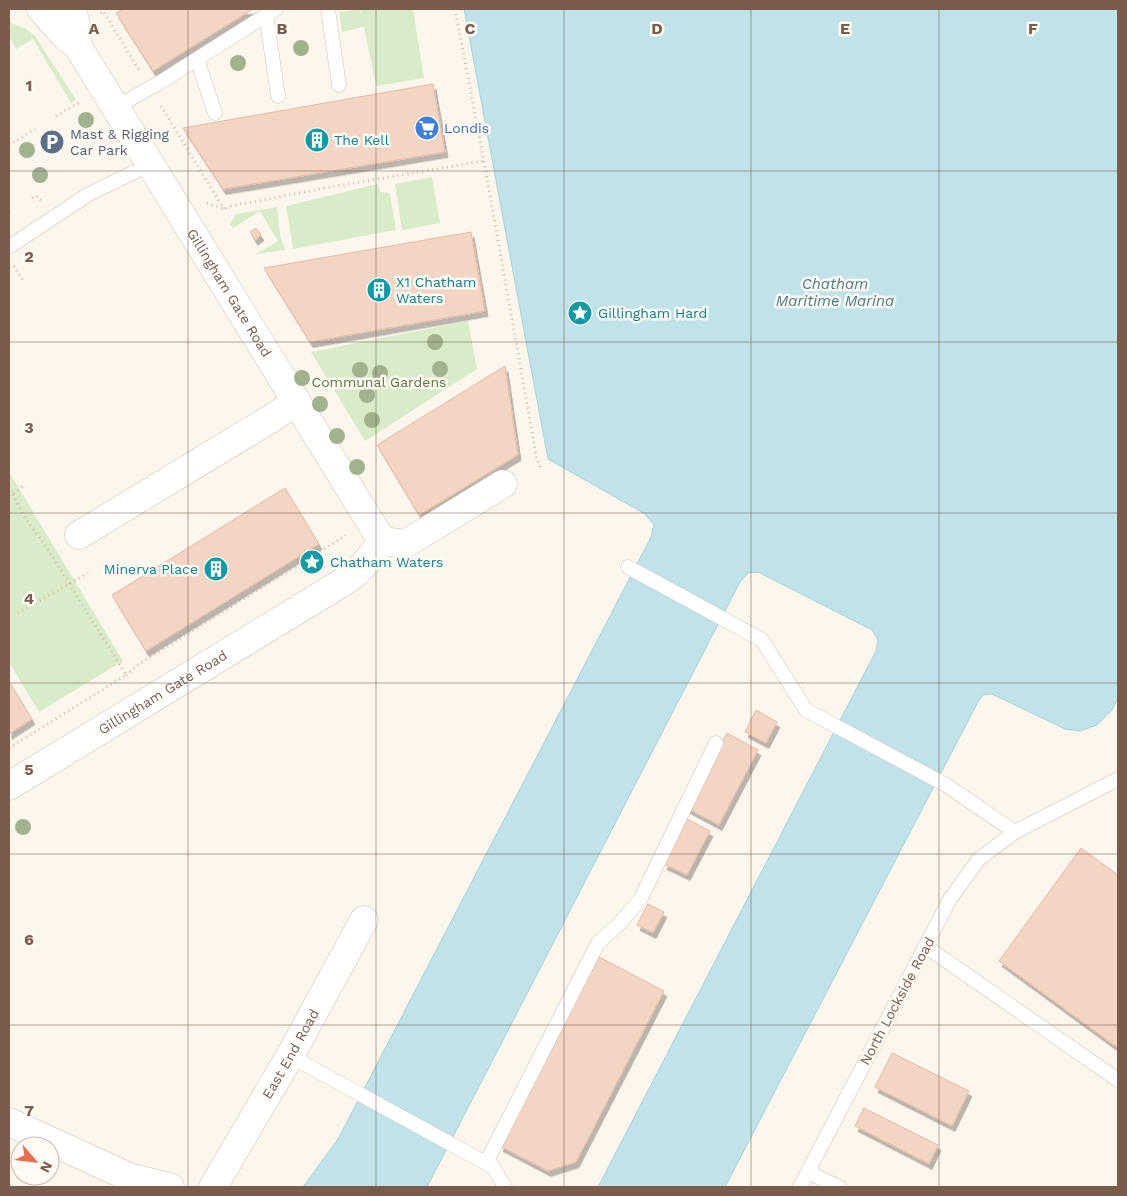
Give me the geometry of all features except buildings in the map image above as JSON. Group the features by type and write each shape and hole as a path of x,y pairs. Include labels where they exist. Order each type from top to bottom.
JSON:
{"street":[{"name":"Gillingham Gate Road","path":"9,786 348,579 372,558 382,541 77,45 65,36 42,9"},
{"name":"Gillingham Gate Road","path":"72,9 77,29 77,45"},
{"path":"79,535 272,418 296,400"},
{"path":"382,541 405,544 503,484"},
{"name":"East End Road","path":"212,1187 290,1056 364,920"},
{"path":"9,1122 129,1177 170,1187"}],"lane":[{"path":"328,9 339,86"},
{"path":"116,107 198,59 271,12 278,96"},
{"path":"198,59 215,113"},
{"path":"9,247 89,194 151,164"},
{"path":"628,567 762,640 806,710 946,785 1015,832"},
{"path":"486,1163 598,943 618,926 640,900 716,742"},
{"name":"North Lockside Road","path":"800,1187 950,899 979,859 1015,832 1118,779"},
{"path":"925,946 1118,1080"},
{"path":"290,1056 493,1167 505,1187"},
{"path":"808,1172 839,1187"}],"path":[{"path":"455,9 537,460 542,470"},
{"path":"56,116 85,99"},
{"path":"9,145 36,129"},
{"path":"203,201 225,209 231,206 325,188 484,161"},
{"path":"32,198 37,196"},
{"path":"12,264 23,281"},
{"path":"24,485 11,495 69,582 126,675"},
{"path":"9,748 126,675 139,664 346,536 340,528"},
{"path":"18,613 69,582 88,573"}],"green space":[{"path":"360,9 362,19 361,9 413,9 424,78 376,86 364,27 342,32 339,12"},
{"path":"9,22 26,29 35,36 76,100 71,103 33,39 16,49 9,37"},
{"path":"432,177 440,223 402,230 395,184"},
{"path":"378,184 380,192 390,193 396,230 293,249 286,206"},
{"path":"277,207 280,235 285,250 256,254 278,241 260,211 233,228 230,224 236,214"},
{"name":"Communal Gardens","path":"468,321 477,369 365,441 311,352"},
{"path":"9,472 123,661 39,712 9,662"}],"water":[{"name":"Chatham Maritime Marina","path":"464,9 1118,9 1118,698 1112,710 1097,725 1080,731 1065,729 992,694 983,695 725,1187 598,1187 876,651 878,640 872,630 758,572 748,573 740,582 427,1187 303,1187 338,1139 651,537 654,525 645,514 548,459"}],"place":[{"name":"Londis","path":"427,128"},
{"name":"The Kell","path":"317,140"},
{"name":"Mast & Rigging Car Park","path":"52,142"},
{"name":"X1 Chatham Waters","path":"379,290"},
{"name":"Gillingham Hard","path":"580,313"},
{"name":"Chatham Waters","path":"312,562"},
{"name":"Minerva Place","path":"216,569"}]}
